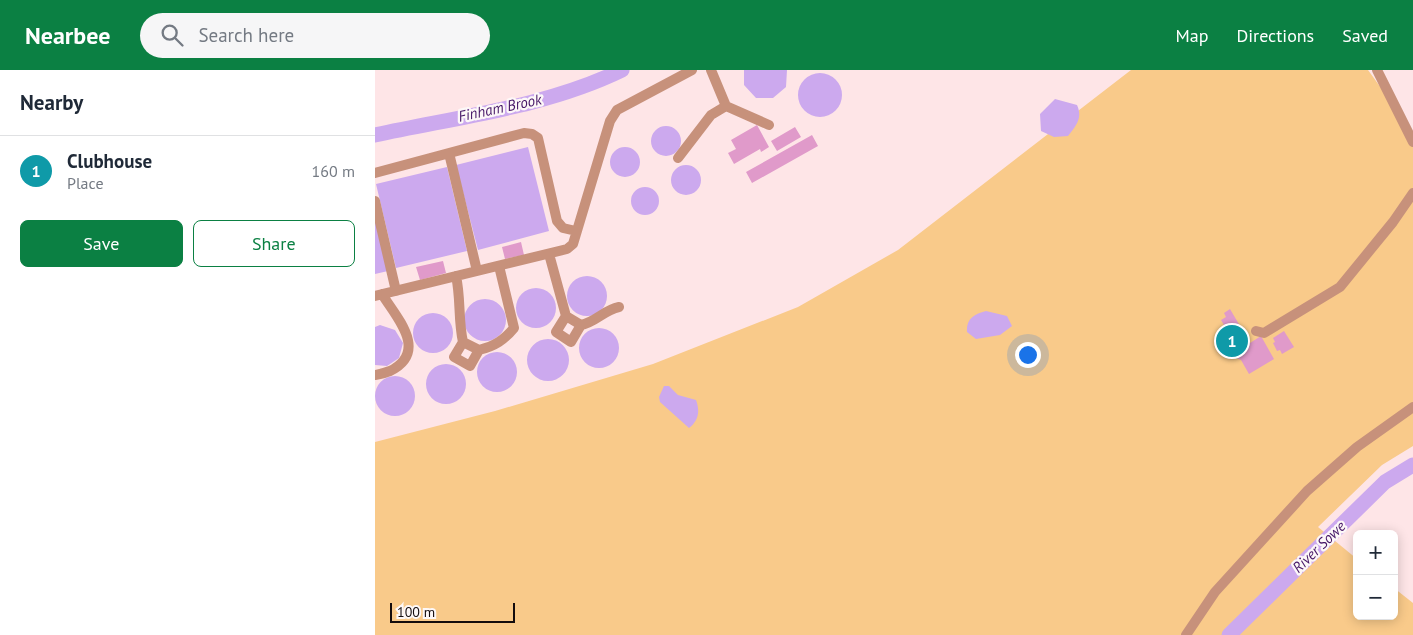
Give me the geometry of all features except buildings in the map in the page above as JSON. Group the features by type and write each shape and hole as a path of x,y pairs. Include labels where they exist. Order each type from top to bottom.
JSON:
{"lane":[{"path":"375,375 390,371 399,364 408,350 405,327 379,295 567,249 573,244 610,121 617,110 692,70"},
{"path":"711,70 726,106 769,126"},
{"path":"1377,70 1413,142"},
{"path":"678,158 711,115 726,106"},
{"path":"375,173 524,133 532,134 537,138 557,221 563,228 577,231"},
{"path":"449,153 477,271"},
{"path":"1256,331 1265,333 1340,287 1399,214 1413,193"},
{"path":"375,200 396,291"},
{"path":"549,254 566,316 581,325"},
{"path":"456,276 459,288 459,313 463,342 454,358 470,366 479,350 501,342 514,328 499,266"},
{"path":"566,316 556,332 571,342 581,325 597,320 609,309 619,307"},
{"path":"463,342 479,350"},
{"path":"1186,635 1215,592 1307,490 1357,447 1413,408"}],"shaded area":[{"path":"744,70 787,70 786,87 773,98 756,98 744,85"},
{"path":"1131,70 1368,70 1413,132 1413,446 1382,465 1318,527 1353,556 1353,620 1398,620 1398,591 1413,603 1413,635 375,635 375,442 495,411 653,364 798,307 898,250"},
{"path":"820,73 832,77 838,83 842,95 838,107 832,113 820,117 808,113 802,107 798,95 802,83 808,77"},
{"path":"1055,99 1077,105 1079,110 1078,122 1068,136 1054,137 1041,131 1040,114"},
{"path":"666,126 672,127 680,135 680,147 672,155 666,156 660,155 652,147 651,141 652,135 660,127"},
{"path":"528,147 549,231 478,250 456,165"},
{"path":"625,147 635,152 640,162 635,172 625,177 615,172 610,162 615,152"},
{"path":"686,165 692,166 700,174 700,186 692,194 686,195 680,194 672,186 671,180 672,174 680,166"},
{"path":"447,167 467,251 396,268 376,184"},
{"path":"645,187 655,191 659,201 655,211 645,215 635,211 631,201 635,191"},
{"path":"375,218 388,271 375,274"},
{"path":"591,276 598,279 604,285 607,296 606,304 598,313 591,316 583,316 576,313 568,304 567,292 570,285 579,277"},
{"path":"540,288 547,291 553,297 556,308 555,316 547,325 540,328 532,328 525,325 517,316 516,304 519,297 528,289"},
{"path":"485,299 500,305 506,320 500,335 485,341 470,335 464,320 470,305"},
{"path":"986,311 1007,316 1012,326 1000,335 976,339 967,332 969,320"},
{"path":"437,313 444,316 450,322 453,333 452,341 444,350 437,353 429,353 422,350 414,341 413,329 416,322 425,314"},
{"path":"380,325 395,330 403,343 399,358 387,366 375,365 375,327"},
{"path":"599,328 613,334 619,348 613,362 599,368 585,362 579,348 585,334"},
{"path":"548,339 563,345 569,360 563,375 548,381 533,375 527,360 533,345"},
{"path":"497,352 511,358 517,372 511,386 497,392 483,386 477,372 483,358"},
{"path":"446,364 457,367 463,373 466,384 463,395 457,401 446,404 435,401 429,395 426,384 429,373 435,367"},
{"path":"399,376 406,379 412,385 415,396 414,404 406,413 399,416 391,416 384,413 376,404 375,392 378,385 387,377"},
{"path":"664,386 669,386 678,395 696,400 698,415 695,422 689,428 660,402 659,397"}],"waterway":[{"name":"Finham Brook","path":"375,135 532,102 593,83 622,70"},
{"name":"River Sowe","path":"1229,635 1385,482 1413,465"}],"place":[{"name":"Clubhouse","path":"1232,341"}]}
